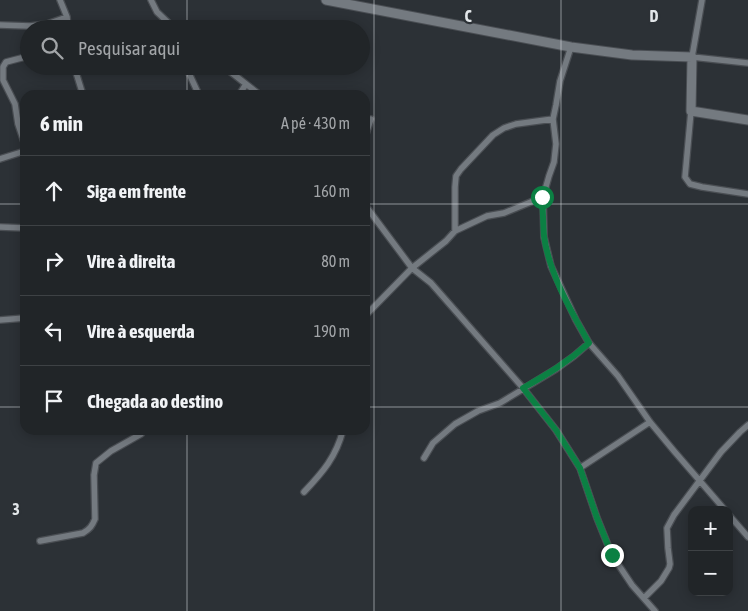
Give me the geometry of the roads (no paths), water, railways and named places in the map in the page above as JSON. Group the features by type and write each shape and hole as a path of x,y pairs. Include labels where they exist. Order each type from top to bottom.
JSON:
{"street":[{"path":"60,0 67,20"},
{"path":"151,0 157,12 165,20"},
{"path":"326,0 571,48 632,55 692,57 748,64"},
{"path":"702,0 692,57 691,111 684,177 690,184 748,194"},
{"path":"58,20 67,17"},
{"path":"0,25 20,26"},
{"path":"571,48 560,81 553,119 556,144 554,162 542,197 544,237 551,266 589,343 618,376 650,422 722,506"},
{"path":"20,58 6,62 3,66 3,80 15,104 20,130"},
{"path":"77,75 81,90"},
{"path":"190,75 197,90"},
{"path":"234,75 254,90"},
{"path":"242,90 246,84"},
{"path":"691,111 748,120"},
{"path":"455,231 455,186 456,176 461,168 493,134 504,128 516,124 553,119"},
{"path":"0,159 20,153"},
{"path":"370,311 412,268 446,241 455,231 487,216 504,213 542,197"},
{"path":"370,212 412,268 431,283 523,388 556,430 580,468 612,555 632,585 655,611"},
{"path":"0,227 20,228"},
{"path":"0,320 20,318"},
{"path":"424,458 433,443 454,424 478,411 500,403 556,369 589,343"},
{"path":"580,468 650,422"},
{"path":"644,598 666,575 670,564 667,528 674,515 722,452 748,425"},
{"path":"40,540 83,533 90,529 95,519 94,476 96,463 139,435"},
{"path":"304,492 323,472 334,455 341,435"},
{"path":"733,519 748,537"},
{"path":"739,526 748,528"}]}
